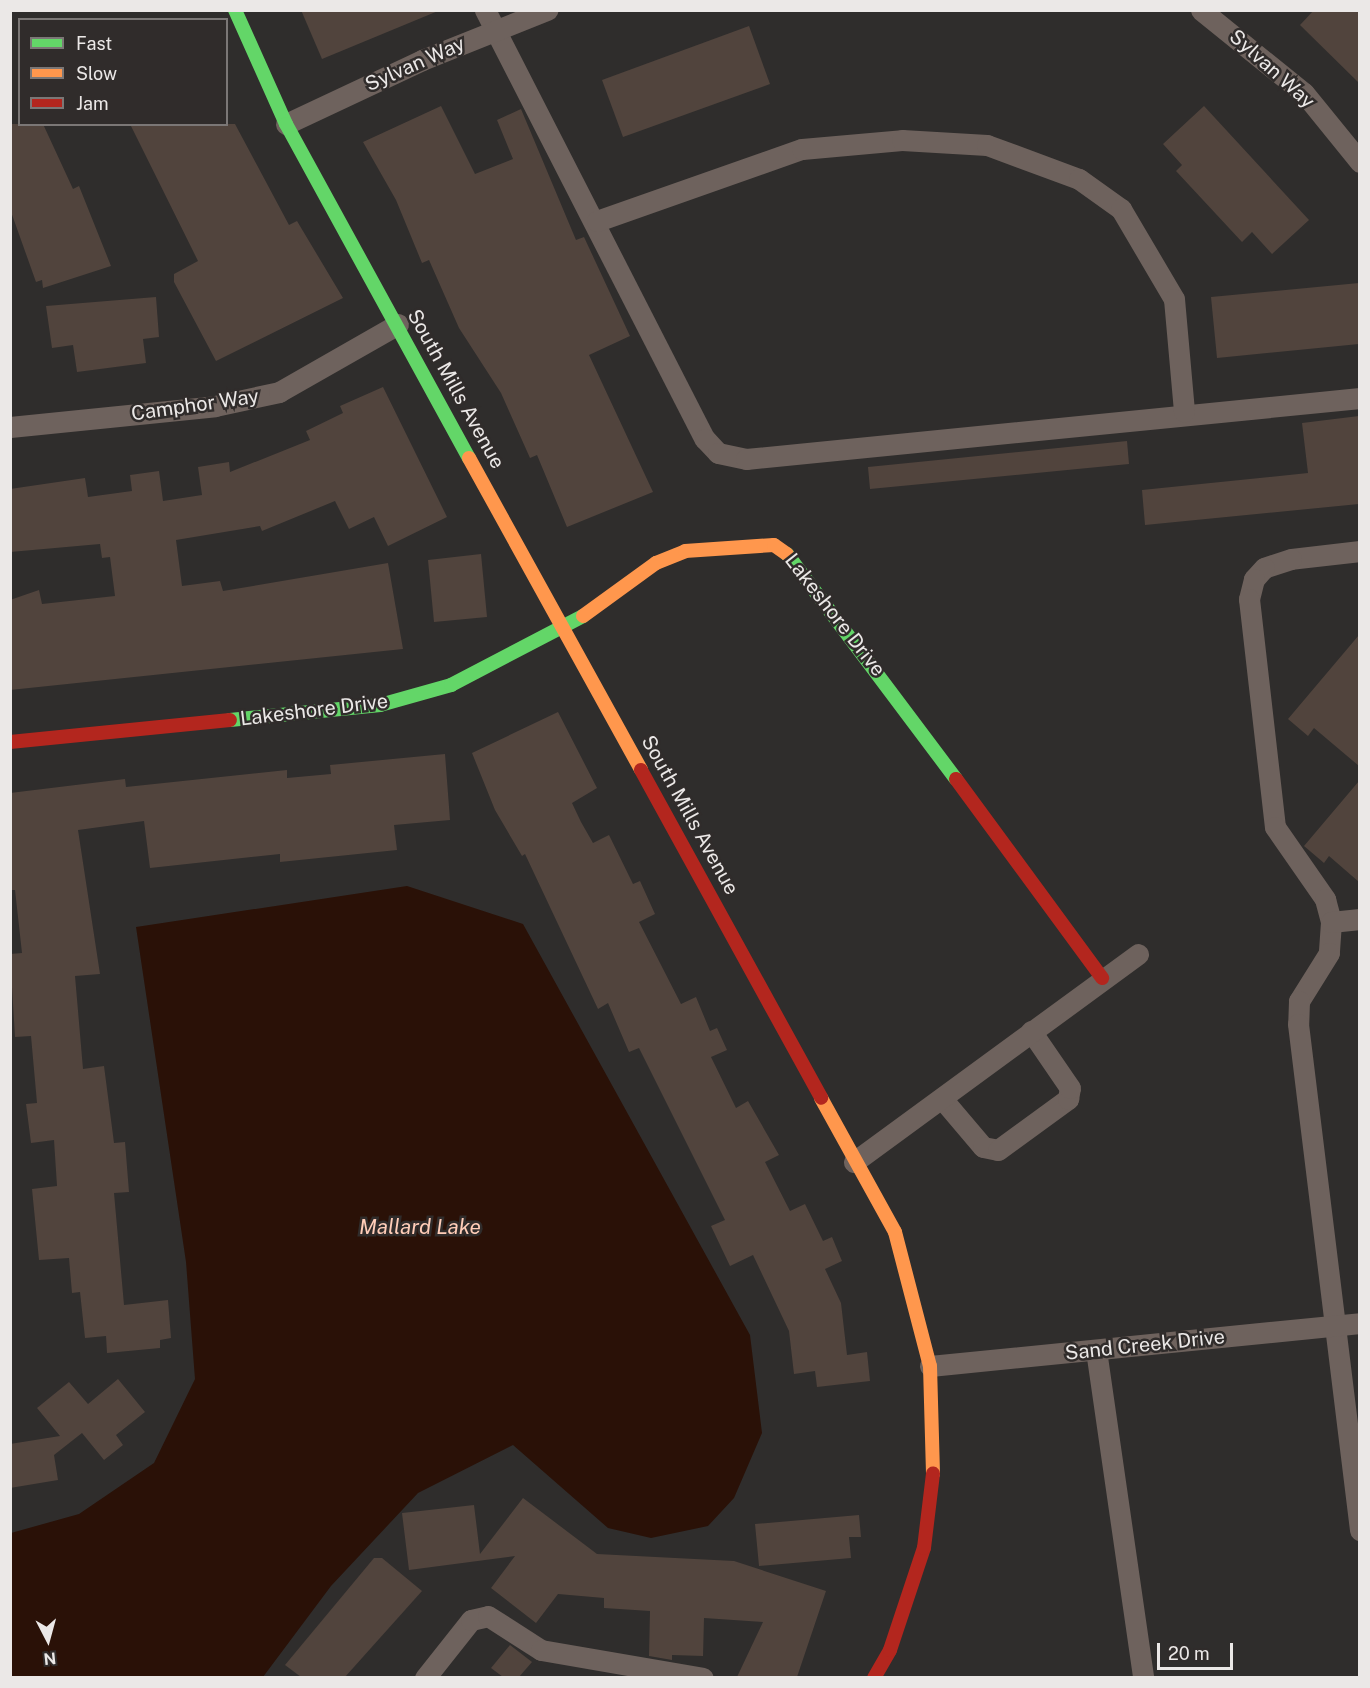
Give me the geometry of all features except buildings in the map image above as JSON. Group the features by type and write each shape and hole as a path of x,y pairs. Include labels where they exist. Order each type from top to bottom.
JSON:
{"street":[{"name":"South Mills Avenue","path":"235,10 286,124 398,324 562,632 691,854 854,1162 895,1232 930,1366 934,1464 924,1548 890,1650 874,1677"},
{"path":"485,10 597,221 705,439 718,453 746,459 1184,412 1359,398"},
{"name":"Sylvan Way","path":"286,124 494,30 547,10"},
{"name":"Sylvan Way","path":"1202,10 1304,93 1359,162"},
{"path":"597,221 802,149 902,140 987,145 1079,179 1121,209 1174,300 1184,412"},
{"name":"Camphor Way","path":"10,427 215,406 279,392 398,324"},
{"name":"Lakeshore Drive","path":"10,742 380,705 451,685 562,632 656,564 685,551 747,543 784,550 1102,978"},
{"path":"1359,551 1291,559 1264,568 1254,579 1249,599 1275,827 1325,899 1331,922 1329,953 1299,1001 1298,1024 1337,1325 1359,1530"},
{"path":"1331,922 1359,919"},
{"path":"854,1162 944,1101 1031,1031 1138,954"},
{"path":"944,1101 983,1147 998,1150 1068,1099 1070,1088 1031,1031"},
{"name":"Sand Creek Drive","path":"930,1366 1359,1323"},
{"path":"1096,1350 1143,1677"},
{"path":"425,1677 471,1620 488,1616 541,1650 703,1677"}],"water":[{"name":"Mallard Lake","path":"407,886 523,924 750,1335 762,1433 734,1498 708,1526 651,1538 608,1528 513,1445 418,1493 331,1586 263,1677 11,1677 11,1533 79,1514 154,1463 195,1379 186,1262 136,927"}],"traffic: fast":[{"path":"235,10 286,124 469,458"},
{"path":"787,554 956,779"},
{"path":"230,720 380,705 451,685 583,616"}],"traffic: slow":[{"path":"469,458 641,770"},
{"path":"583,616 656,563 685,551 774,545 787,554"},
{"path":"821,1098 895,1232 930,1366 933,1474"}],"traffic: jam":[{"path":"10,742 230,720"},
{"path":"641,770 821,1098"},
{"path":"956,779 1102,978"},
{"path":"874,1678 890,1650 924,1548 933,1474"}]}
